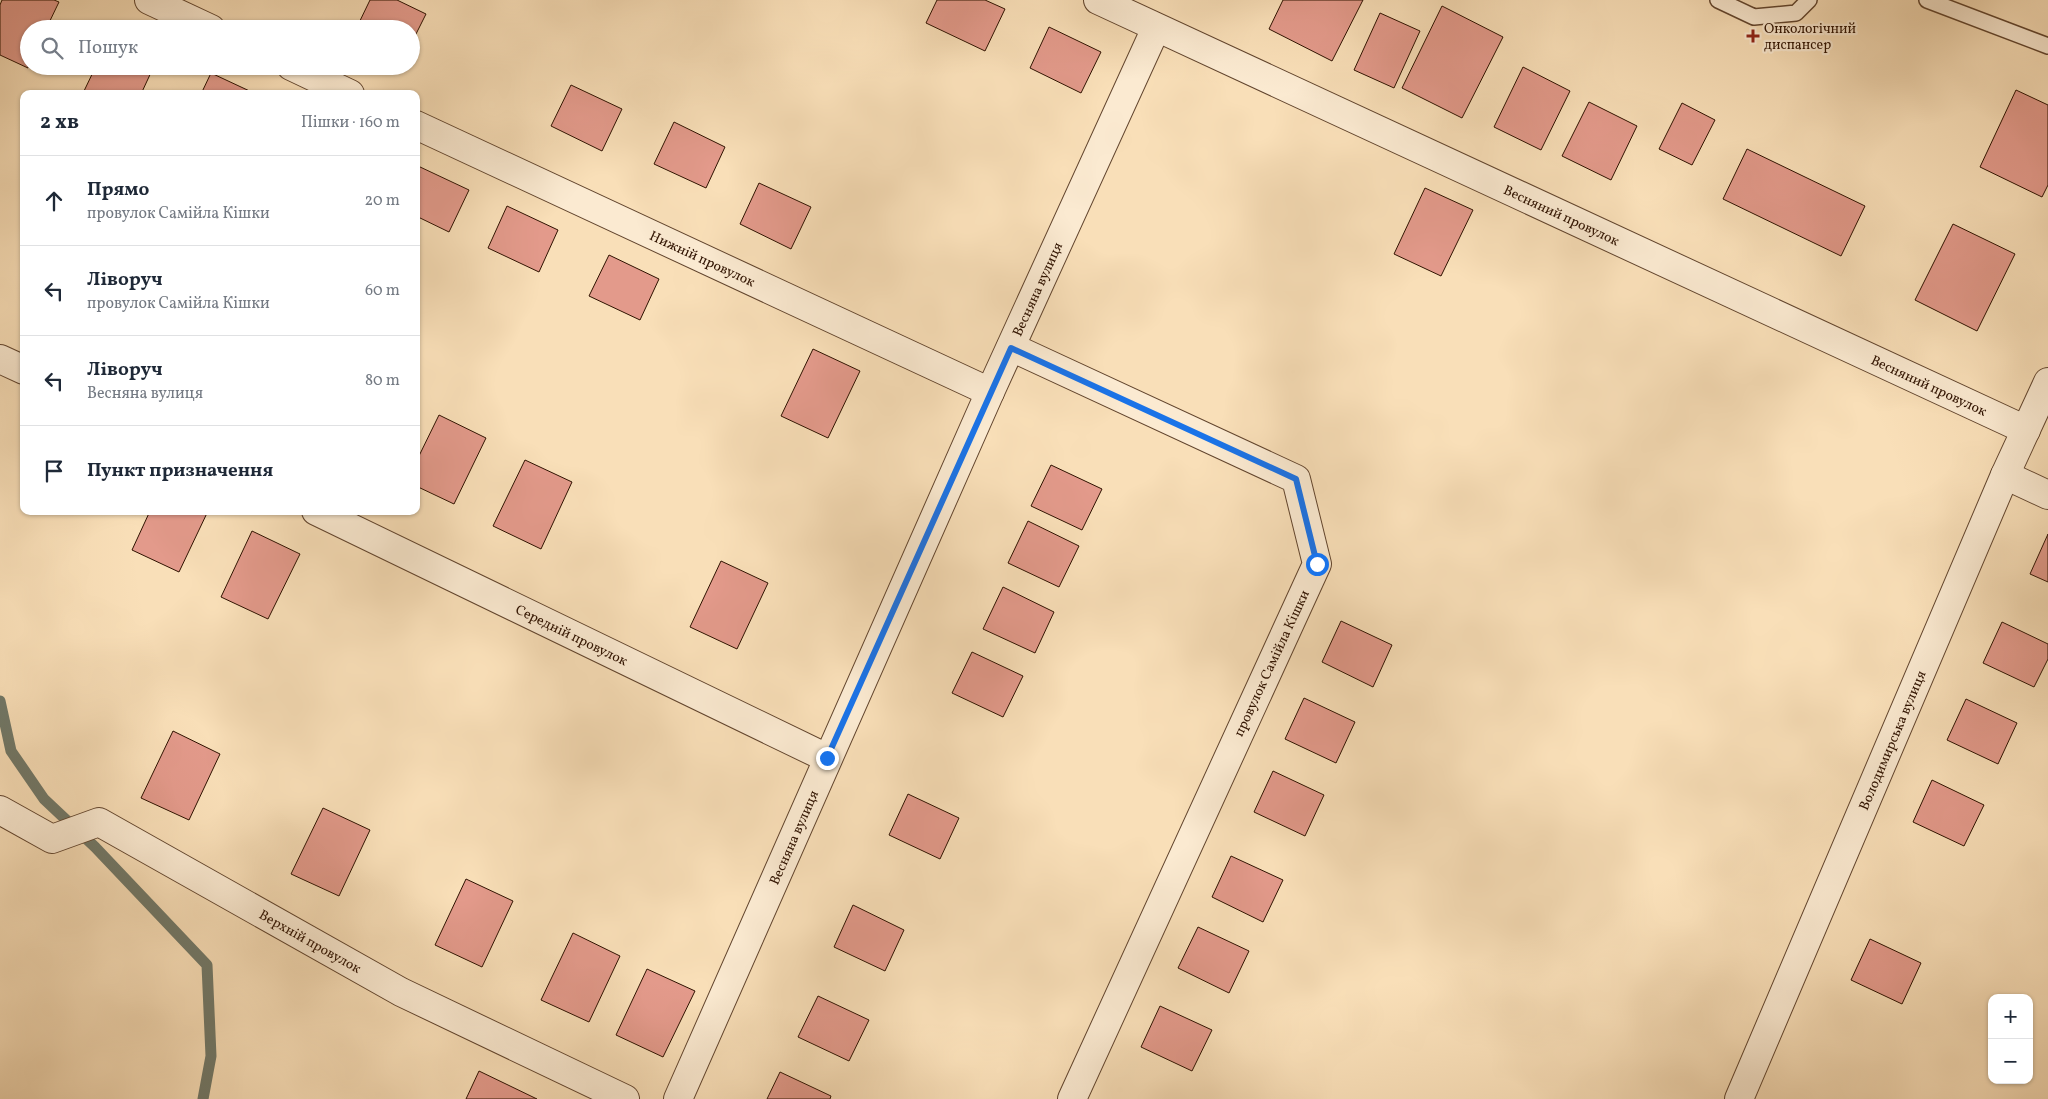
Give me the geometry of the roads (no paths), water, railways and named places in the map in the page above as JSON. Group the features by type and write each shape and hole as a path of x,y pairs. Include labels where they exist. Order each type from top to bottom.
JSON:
{"street":[{"path":"149,0 192,20"},
{"name":"Весняний провулок","path":"1098,0 2026,430"},
{"name":"Весняна вулиця","path":"678,1099 990,392 1156,28"},
{"path":"310,75 342,90"},
{"name":"Нижній провулок","path":"420,127 990,392"},
{"name":"провулок Самійла Кішки","path":"1011,348 1296,479 1317,564 1072,1099"},
{"path":"0,358 20,368"},
{"name":"Володимирська вулиця","path":"1739,1099 2005,475 2048,382"},
{"path":"2005,475 2048,495"},
{"name":"Середній провулок","path":"324,515 827,758"},
{"name":"Верхній провулок","path":"0,810 52,839 99,822 401,992 625,1099"}],"lane":[{"path":"1718,0 1754,17 1796,13 1809,0"},
{"path":"1927,0 2048,46"}],"waterway":[{"path":"0,701 11,751 44,799 95,847 207,965 211,1056 203,1099"}],"place":[{"name":"Онкологічний диспансер","path":"1753,36"}]}
